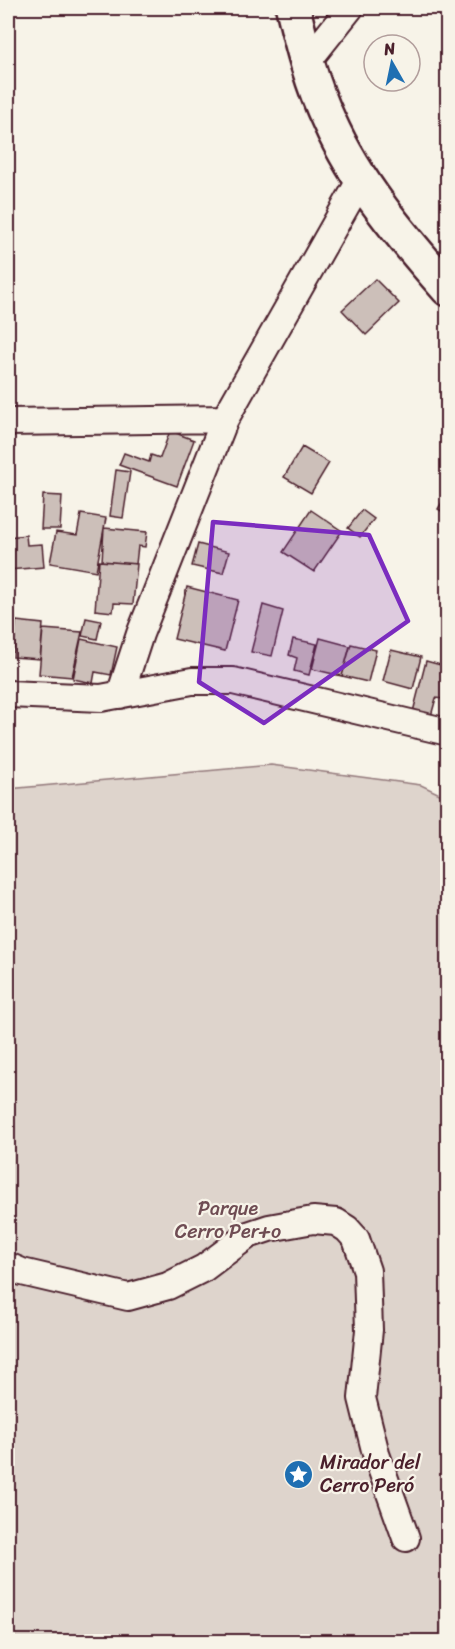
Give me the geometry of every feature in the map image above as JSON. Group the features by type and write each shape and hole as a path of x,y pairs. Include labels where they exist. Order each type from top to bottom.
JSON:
{"main road":[{"path":"293,8 307,62 329,122 361,179 402,236 447,289"}],"street":[{"path":"307,62 350,8"},
{"path":"120,695 140,634 225,418 361,179"},
{"path":"8,422 225,418"},
{"path":"8,694 101,698 192,681 233,681 447,732"},
{"path":"8,1266 22,1272 128,1297 168,1286 204,1268 248,1235 268,1228 313,1220 336,1222 347,1229 356,1239 367,1271 369,1330 362,1398 376,1454 406,1538"}],"highlighted area":[{"path":"213,522 369,535 408,621 264,723 199,682"}],"green space":[{"name":"Parque Cerro Per+o","path":"271,765 421,785 448,798 447,1641 8,1642 8,789"}],"building":[{"path":"375,279 399,303 366,335 342,310"},
{"path":"170,431 194,440 177,486 119,465 124,453 149,462 151,455 160,458"},
{"path":"302,447 329,463 311,493 284,477"},
{"path":"116,470 130,472 123,518 110,516"},
{"path":"448,494 448,515 438,509"},
{"path":"43,495 62,496 60,529 41,529"},
{"path":"311,510 342,531 314,572 283,552"},
{"path":"362,510 374,519 360,537 348,528"},
{"path":"81,514 106,518 96,571 50,563 56,532 77,535"},
{"path":"104,528 147,532 145,547 138,546 136,564 102,561"},
{"path":"26,535 27,545 42,544 44,567 8,570 8,537"},
{"path":"198,544 229,552 223,573 192,566"},
{"path":"99,561 137,564 133,604 114,603 113,612 95,610"},
{"path":"187,587 238,600 225,651 174,639"},
{"path":"263,605 283,611 272,656 251,652"},
{"path":"86,618 101,621 97,639 82,636"},
{"path":"16,621 43,624 40,659 13,657"},
{"path":"43,629 82,632 72,677 39,674"},
{"path":"320,638 350,646 342,676 312,669"},
{"path":"81,639 117,647 111,675 95,672 93,683 73,679"},
{"path":"293,639 317,644 309,675 294,671 297,658 289,655"},
{"path":"351,644 376,650 368,682 342,676"},
{"path":"391,650 421,657 413,689 383,681"},
{"path":"426,661 448,667 443,699 436,698 431,716 413,712"}],"place":[{"name":"Mirador del Cerro Peró","path":"299,1474"}]}
